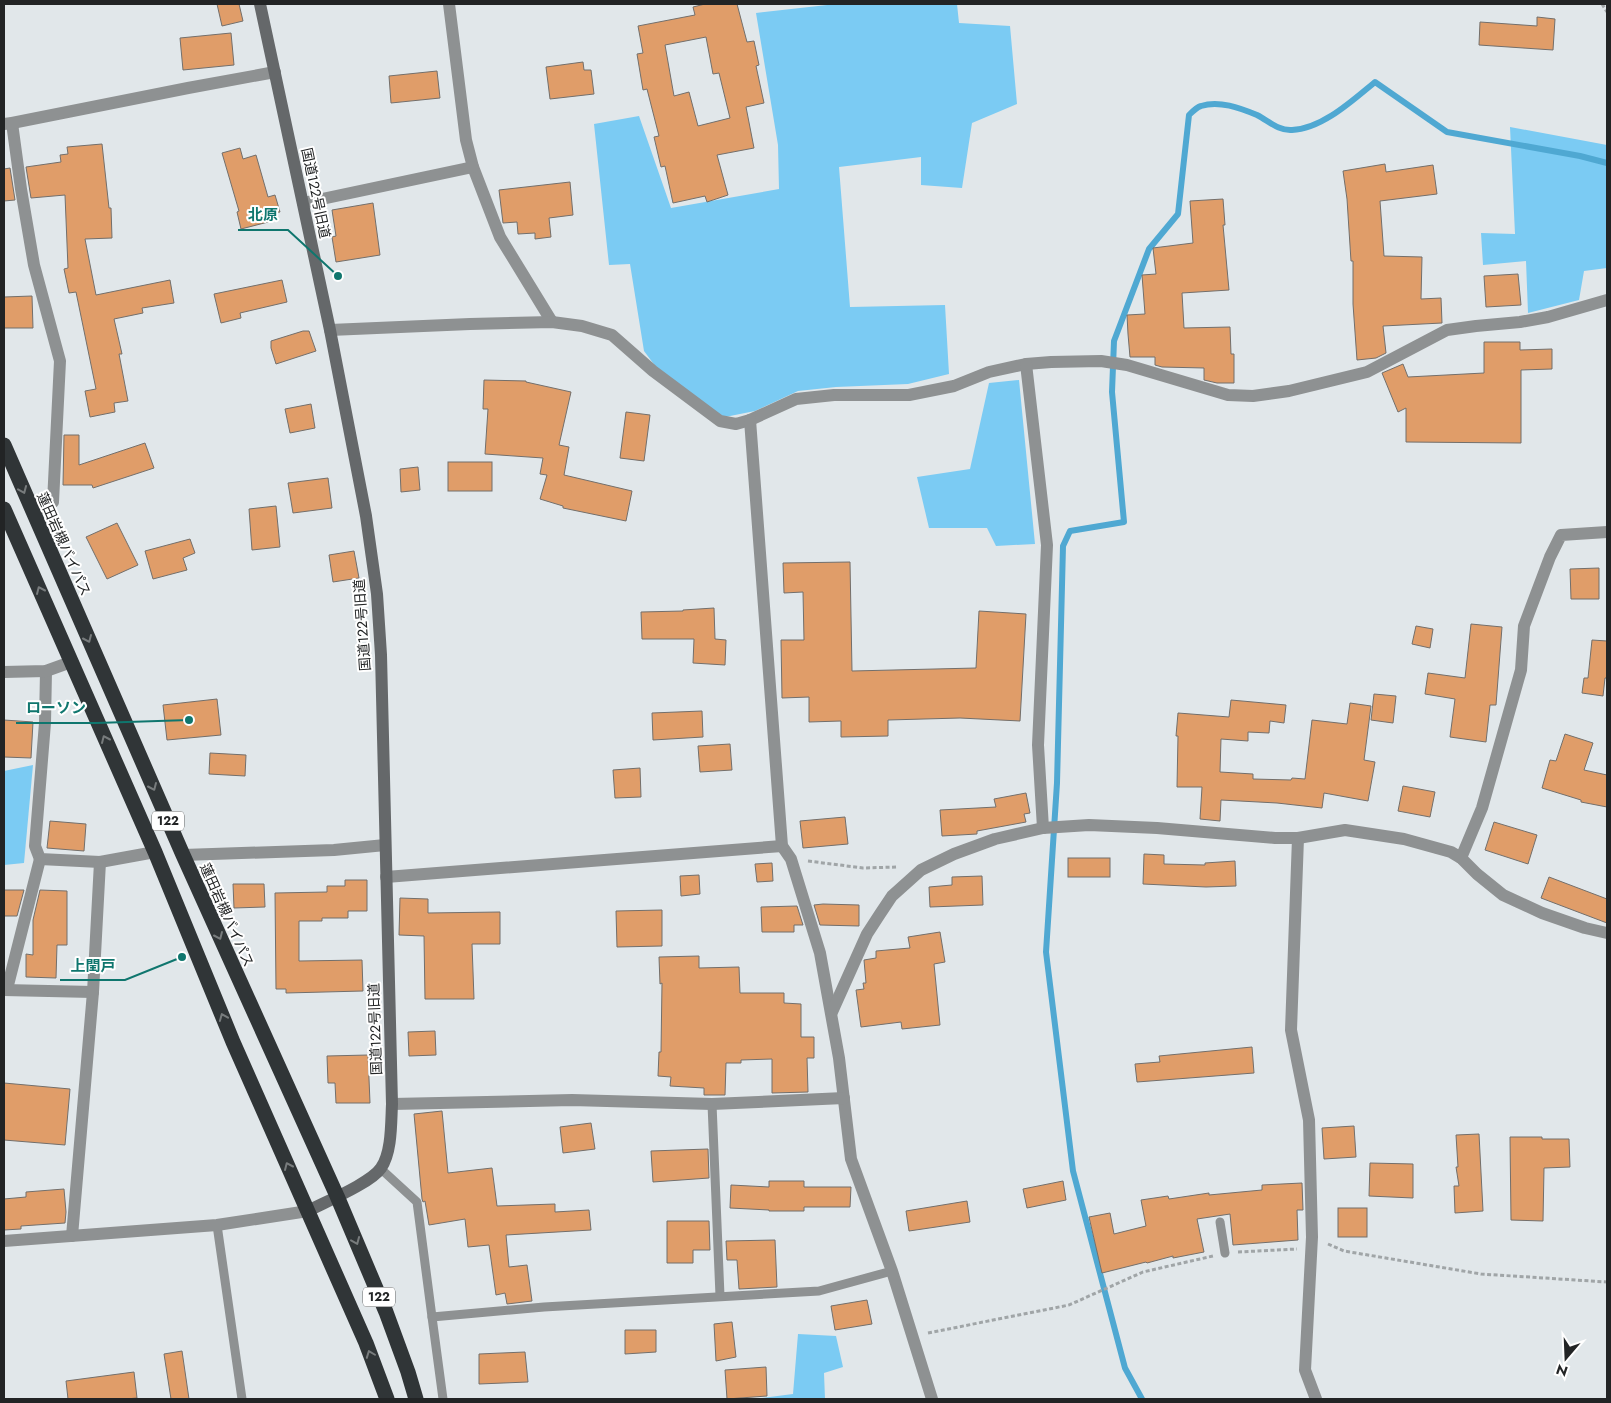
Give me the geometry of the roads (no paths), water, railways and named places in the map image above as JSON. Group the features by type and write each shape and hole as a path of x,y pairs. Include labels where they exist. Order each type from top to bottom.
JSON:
{"highway":[{"name":"蓮田岩槻バイパス","path":"4,445 183,855 337,1196 386,1312 416,1399"},
{"name":"122","path":"4,508 155,852 233,1042 366,1343 386,1399"}],"street":[{"name":"国道122号旧道","path":"260,4 330,330 366,516 377,594 381,655 392,1104 389,1146 381,1169"},
{"path":"449,4 466,140 473,168 500,237 552,322"},
{"path":"32,512 52,502 60,361 34,265 8,123 275,72"},
{"path":"303,203 473,168"},
{"path":"330,330 552,322 582,326 612,336 653,371 720,421 736,424 750,420 796,399 834,395 909,395 954,386 989,372 1026,364 1081,361 1126,365 1228,395 1253,396 1289,391 1368,372 1447,330 1520,322 1607,300"},
{"path":"1026,364 1047,546 1038,745 1042,828"},
{"path":"750,420 782,846 791,859 820,953 832,1012 851,1159 892,1271 932,1399"},
{"path":"1461,858 1484,798 1522,670 1524,626 1550,557 1561,535 1607,532"},
{"path":"4,672 46,671 71,662"},
{"path":"46,671 45,723 35,846 40,859 5,990 93,992"},
{"path":"832,1012 867,934 892,896 921,870 954,854 987,842 1042,828 1089,824 1275,838 1298,838 1346,830 1404,839 1450,852 1461,858 1503,895 1542,913 1584,928 1607,933"},
{"path":"1298,838 1291,1030 1308,1120 1311,1243 1305,1370 1316,1399"},
{"path":"183,855 334,850 385,845"},
{"path":"386,877 782,846"},
{"path":"40,859 100,862 155,852"},
{"path":"72,1236 93,992 100,862"},
{"path":"392,1104 572,1100 712,1104 844,1098"},
{"path":"4,1241 217,1225 308,1211 362,1184 381,1169"}],"lane":[{"path":"712,1104 720,1296"},
{"path":"381,1169 417,1202 443,1399"},
{"path":"1220,1222 1225,1253"},
{"path":"217,1225 242,1399"},
{"path":"432,1316 544,1307 818,1291 892,1271"}],"waterway":[{"path":"1142,1399 1125,1368 1073,1171 1046,952 1057,783 1063,546 1070,531 1124,522 1112,392 1114,341 1149,249 1178,214 1189,115 1201,106 1222,104 1237,107 1257,115 1282,129 1292,130 1315,125 1326,119 1375,82 1447,132 1580,156 1607,163"}],"place":[{"name":"北原","path":"338,276"},
{"name":"ローソン","path":"189,720"},
{"name":"上閏戸","path":"182,957"}]}
